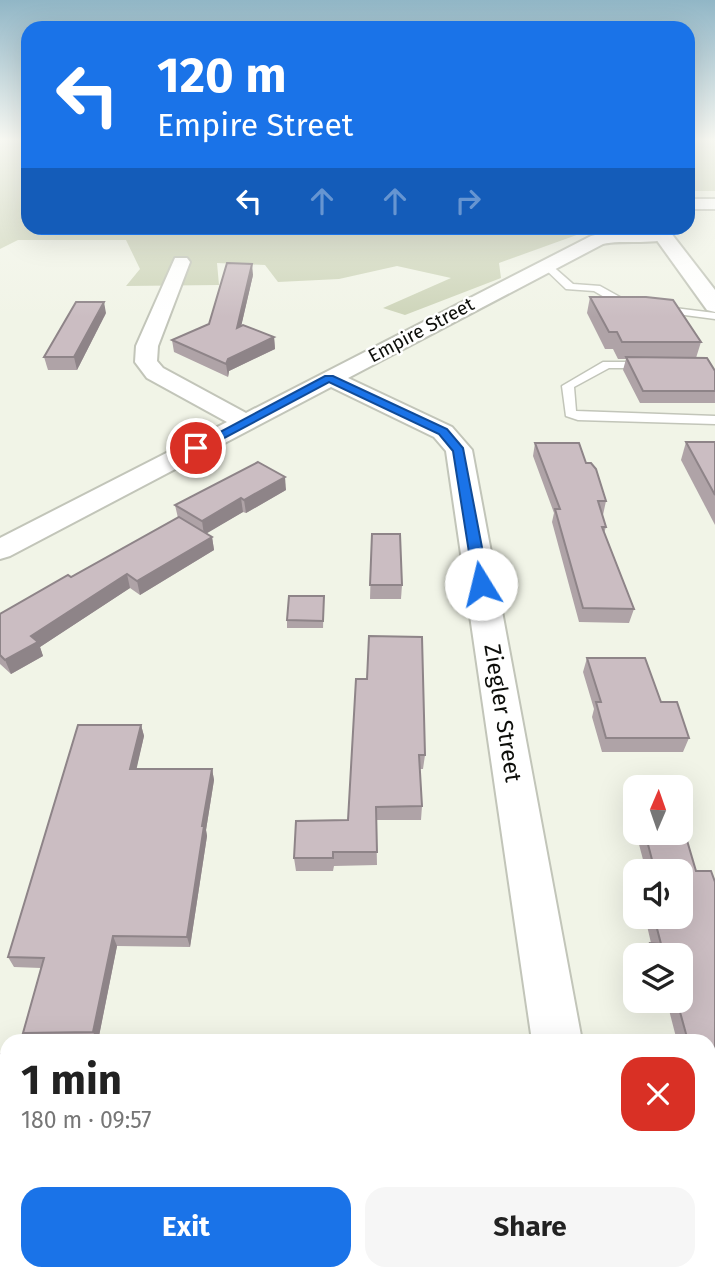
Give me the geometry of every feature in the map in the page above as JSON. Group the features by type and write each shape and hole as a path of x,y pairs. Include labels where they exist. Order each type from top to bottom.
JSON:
{"main road":[{"path":"663,235 715,305"}],"street":[{"path":"695,204 715,204"},
{"name":"Empire Street","path":"0,550 546,265 603,237 626,235"},
{"path":"181,262 146,346 146,362 155,373 245,422"},
{"name":"Ziegler Street","path":"329,378 443,432 459,450 556,1034"}],"lane":[{"path":"546,265 570,287 596,288 625,306 715,316"},
{"path":"662,365 607,364 568,386 570,412 578,416 715,420"}],"green space":[{"path":"0,198 21,198 21,235 577,235 499,263 501,278 405,315 383,308 451,278 397,266 339,279 278,282 265,265 217,263 219,285 126,286 140,269 126,240 18,240 0,249"}],"building":[{"path":"227,263 252,264 237,328 243,325 274,337 228,359 226,364 172,340 209,324"},
{"path":"590,297 673,300 701,342 622,342 617,332 609,332"},
{"path":"76,302 104,302 74,357 44,357"},
{"path":"626,357 707,358 715,371 715,391 643,391"},
{"path":"686,442 715,442 715,495"},
{"path":"535,443 579,443 586,463 591,463 596,469 606,501 598,501 606,527 602,527 634,609 583,608 555,509 560,509"},
{"path":"258,462 285,477 202,521 175,505"},
{"path":"179,517 212,537 137,581 127,574 31,636 38,642 5,660 0,655 0,614"},
{"path":"372,534 400,534 402,585 370,585"},
{"path":"289,596 324,596 323,621 287,620"},
{"path":"369,636 422,637 425,755 419,755 422,806 376,807 377,852 333,852 333,858 294,858 296,821 348,820 356,679 367,679"},
{"path":"587,658 645,658 661,702 677,702 689,738 606,738 596,702 601,702"},
{"path":"78,725 141,725 130,769 212,769 187,937 113,936 93,1032 23,1033 44,958 8,957"},
{"path":"648,845 688,845 692,859 652,859"},
{"path":"693,861 696,871 711,871 715,882 715,1034 686,1034 680,1013 693,1013 693,943 661,943 657,929 693,929"}],"route":[{"path":"196,448 329,378 443,432 459,450 481,584"}]}
